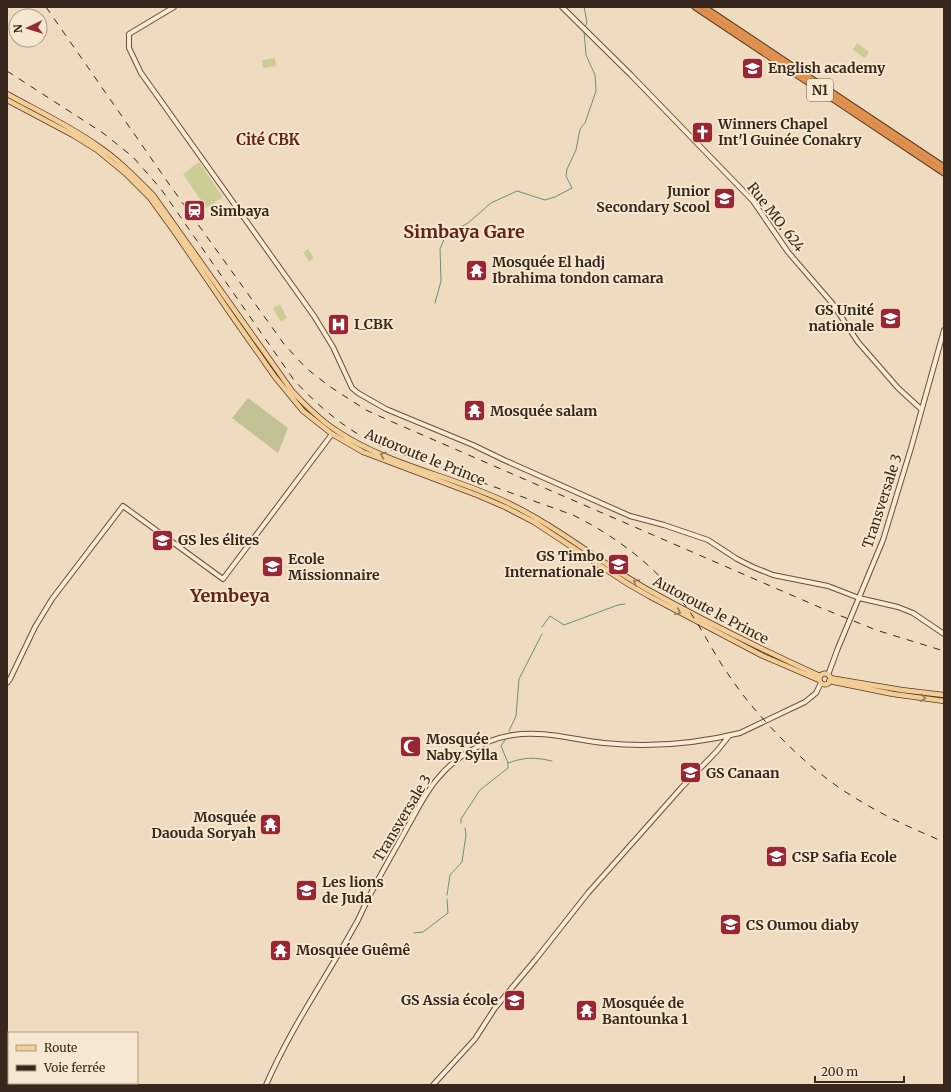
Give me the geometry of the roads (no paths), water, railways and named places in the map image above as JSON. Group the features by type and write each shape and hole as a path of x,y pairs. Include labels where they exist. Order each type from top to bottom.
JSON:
{"highway":[{"name":"N1","path":"696,7 944,173"},
{"name":"N1","path":"704,7 944,167"}],"main road":[{"name":"Autoroute le Prince","path":"7,94 75,131 99,146 128,170 153,196 292,391 308,409 337,431 366,448 510,503 542,521 651,592 820,680"},
{"name":"Autoroute le Prince","path":"7,100 97,150 130,178 150,198 174,230 275,377 303,411 332,434 363,452 510,509 534,522 617,577 649,596 763,656 820,680"},
{"path":"829,678 826,684 820,680 825,673 829,678 893,694 944,701"},
{"path":"829,678 944,695"}],"street":[{"path":"174,7 129,34 129,48 132,55 148,83 213,172 314,316 333,347 352,388 358,393 386,409 472,445 630,516 664,525 708,540 737,559 753,567 787,578 828,586 859,598 898,607 913,613 944,634"},
{"name":"Rue MO. 624","path":"562,7 753,201 788,252 832,303 858,342 898,388 921,409"},
{"name":"Transversale 3","path":"829,678 838,648 883,540 911,448 944,330"},
{"path":"7,683 35,626 52,599 123,506 223,579 332,434"},
{"name":"Transversale 3","path":"266,1085 281,1052 357,921 421,803 438,778 451,764 462,756 492,741 504,736 516,734 536,734 604,743 642,746 670,745 740,733 805,702 816,693 820,680"},
{"path":"433,1085 474,1039 495,1008 539,956 588,893 682,787 717,751 729,735"}],"waterway":[{"path":"584,7 587,22 585,28"},
{"path":"435,303 441,281 440,249 446,235 468,223 491,203 517,191 545,200 555,197 572,188 566,176 567,169 576,150 580,129 585,123 596,91 595,75 586,55 584,31"},
{"path":"542,627 550,616 564,625 618,605 625,604"},
{"path":"509,731 516,716 519,679 542,634"},
{"path":"461,823 461,819 480,790 508,768 508,763 501,746 506,738"},
{"path":"508,763 530,758 552,761"},
{"path":"447,895 450,875 462,862 466,835 465,828"},
{"path":"414,933 423,932 448,913 447,899"}],"railway":[{"path":"46,7 169,184 284,344 306,368 329,386 366,410 388,420 819,607 876,630 944,651"},
{"path":"7,71 103,133 133,157 161,189 294,380 323,409 356,433 380,446 573,515 618,541 644,562 669,586 692,615 740,692 772,729 800,756 830,781 872,808 892,819 944,842"}],"place":[{"name":"English academy","path":"753,68"},
{"name":"Winners Chapel Int'l Guinée Conakry","path":"702,132"},
{"name":"Junior Secondary Scool","path":"725,199"},
{"name":"Simbaya","path":"194,211"},
{"name":"Mosquée El hadj Ibrahima tondon camara","path":"477,270"},
{"name":"GS Unité nationale","path":"890,318"},
{"name":"I_CBK","path":"339,324"},
{"name":"Mosquée salam","path":"475,411"},
{"name":"GS les élites","path":"163,540"},
{"name":"GS Timbo Internationale","path":"619,564"},
{"name":"Ecole Missionnaire","path":"273,567"},
{"name":"Mosquée Naby Sylla","path":"411,747"},
{"name":"GS Canaan","path":"690,773"},
{"name":"Mosquée Daouda Soryah","path":"271,825"},
{"name":"CSP Safia Ecole","path":"776,857"},
{"name":"Les lions de Juda","path":"307,890"},
{"name":"CS Oumou diaby","path":"730,925"},
{"name":"Mosquée Guêmê","path":"280,950"},
{"name":"GS Assia école","path":"514,1000"},
{"name":"Mosquée de Bantounka 1","path":"587,1011"}],"district":[{"name":"Cité CBK","path":"268,140"},
{"name":"Simbaya Gare","path":"464,232"},
{"name":"Yembeya","path":"230,596"}]}
